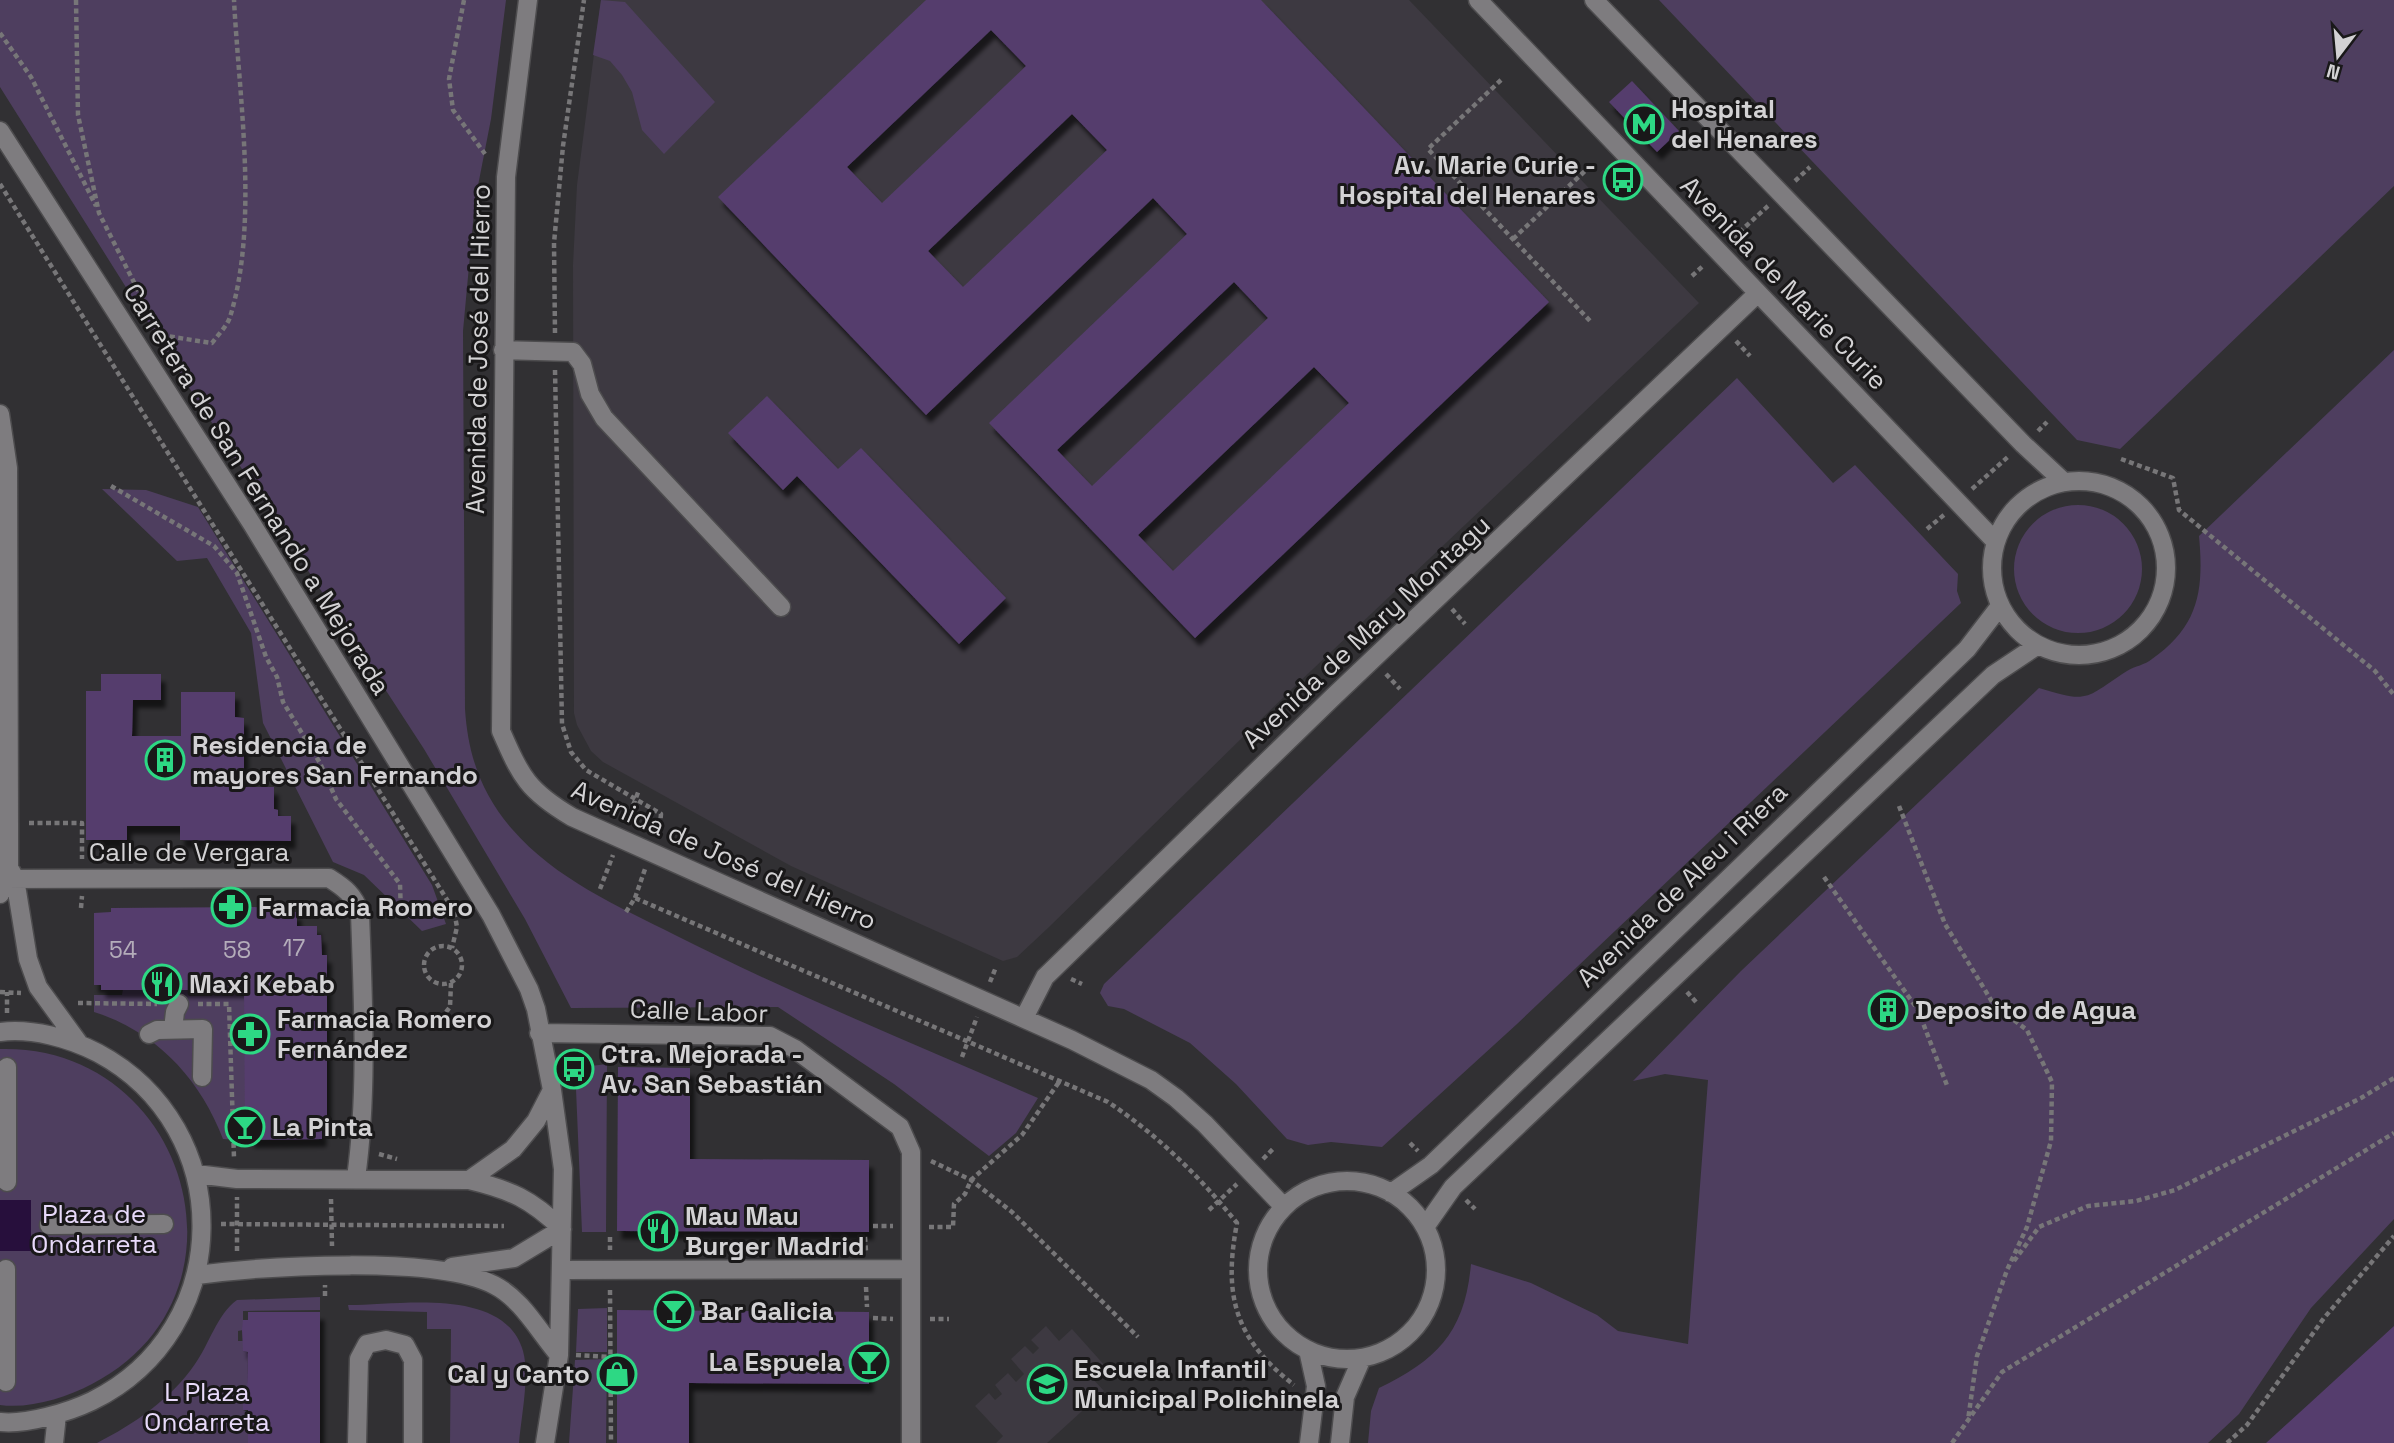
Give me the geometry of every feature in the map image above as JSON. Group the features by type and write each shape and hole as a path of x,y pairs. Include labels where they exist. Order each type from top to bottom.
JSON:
{"street":[{"name":"Avenida de José del Hierro","path":"528,0 506,177 503,350 501,730 517,767 540,798 572,817 1024,1018 1160,1086 1206,1125 1284,1207"},
{"name":"Avenida de Marie Curie","path":"1478,0 1995,541"},
{"path":"1594,0 2023,444 2064,482"},
{"name":"Carretera de San Fernando a Mejorada","path":"0,131 251,524 491,915 529,989 536,1009 552,1090 563,1169 561,1270 567,1355 545,1443"},
{"name":"Avenida de Mary Montagu","path":"1024,1018 1045,977 1333,697 1758,294"},
{"path":"503,350 573,352 582,364 590,394 604,418 781,607"},
{"path":"0,414 7,451 9,823 5,880 38,987 78,1042"},
{"path":"2092,481 2119,491 2142,508 2157,528 2165,551 2166,575 2161,600 2149,621 2131,639 2110,650 2085,655 2061,654 2038,645 2009,622 1993,585 1991,563 1995,541 2005,520 2021,502 2041,489 2064,482 2092,481"},
{"name":"Avenida de Aleu i Riera","path":"1391,1193 1431,1165 1957,658 2000,606"},
{"path":"1425,1227 1453,1187 1672,977 1993,675 2038,645"},
{"name":"Calle de Vergara","path":"5,880 329,878 347,890 356,900 360,913 363,1011 360,1153 356,1178"},
{"path":"173,1029 179,1004"},
{"path":"149,1034 157,1030 203,1029 202,1077"},
{"path":"0,1032 44,1034 78,1042 123,1069 165,1108 177,1127 196,1174 202,1223 197,1275 187,1302 155,1354 130,1378 105,1395 57,1415 0,1422"},
{"name":"Calle Labor","path":"539,1033 769,1037 796,1049 900,1127 909,1145"},
{"path":"7,1067 7,1182"},
{"path":"469,1181 513,1149 537,1121 552,1090"},
{"path":"909,1145 911,1443"},
{"path":"196,1174 237,1179 469,1181 494,1186 538,1206 562,1229 514,1258 441,1269 324,1267 236,1270 197,1275"},
{"path":"1354,1181 1391,1193 1416,1213 1425,1227 1435,1259 1436,1276 1428,1306 1402,1340 1383,1351 1362,1358 1334,1358 1308,1350 1293,1341 1270,1316 1258,1284 1257,1268 1265,1234 1284,1207 1316,1186 1354,1181"},
{"path":"49,1226 164,1224"},
{"path":"6,1269 6,1382"},
{"path":"441,1269 473,1277 501,1290 567,1355"},
{"path":"561,1270 911,1269"},
{"path":"357,1443 359,1359 367,1344 386,1340 405,1345 413,1360 413,1443"},
{"path":"1308,1350 1314,1370 1315,1394 1309,1443"},
{"path":"1339,1443 1345,1397 1362,1358"},
{"path":"54,1443 57,1415"}],"path":[{"path":"76,0 78,115 100,213"},
{"path":"131,337 160,334 212,343 229,319 238,278 246,202 234,0"},
{"path":"464,0 449,79 453,110 485,154"},
{"path":"584,0 563,146 554,243 562,724 571,752 586,770 661,814 662,828 635,898 626,912"},
{"path":"0,33 31,77 160,334"},
{"path":"1501,80 1428,149 1591,322"},
{"path":"1692,276 1810,167"},
{"path":"1513,239 1587,169"},
{"path":"0,184 454,911 457,927 452,948"},
{"path":"1927,529 2047,422"},
{"path":"2121,459 2173,478 2179,510 2375,671 2394,695"},
{"path":"111,486 214,547 237,573 266,657 277,677 283,702 320,763 335,799 400,884 401,914"},
{"path":"1899,806 1945,924 1994,1005 2027,1030 2052,1082 2051,1141 2027,1227 2007,1270 1977,1356 1968,1420"},
{"path":"9,823 82,823 81,908"},
{"path":"1824,877 1918,1010 1948,1087"},
{"path":"635,898 1108,1102 1138,1121 1164,1141 1211,1190 1237,1223 1229,1262 1236,1306 1247,1339 1268,1365 1297,1387 1315,1394"},
{"path":"435,948 452,948 462,959 463,968 458,978 451,983 433,982 424,967 426,956 435,948"},
{"path":"446,1012 450,1007 451,983"},
{"path":"78,1003 116,1004"},
{"path":"2007,1270 2039,1227 2088,1206 2136,1201 2175,1190 2361,1098 2394,1078"},
{"path":"953,1227 954,1204 965,1194 971,1180 1022,1135 1059,1082"},
{"path":"233,1122 237,1179 236,1270"},
{"path":"1952,1443 2002,1372 2394,1133"},
{"path":"909,1145 971,1180 1012,1212 1138,1337"},
{"path":"324,1267 332,1248 330,1179"},
{"path":"237,1224 504,1226"},
{"path":"2227,1443 2247,1425 2324,1318 2394,1236"},
{"path":"610,1237 611,1443"},
{"path":"567,1355 610,1357"}],"shaded area":[{"path":"601,0 1409,0 1699,303 1294,687 1048,928 1017,957 1003,961 791,866 603,762 591,751 577,725 574,713 573,265 577,185"},
{"path":"0,1200 31,1200 31,1251 0,1251"},
{"name":"Escuela Infantil Municipal Polichinela","path":"1046,1326 1059,1341 1072,1329 1106,1367 1093,1379 1104,1391 1047,1443 996,1443 1003,1436 975,1406 989,1393 995,1400 1002,1394 995,1385 1008,1373 1016,1382 1024,1374 1011,1359 1025,1346 1033,1354 1039,1348 1031,1340"}],"green space":[{"path":"0,0 506,0 491,119 475,201 463,331 465,709 469,742 484,787 501,815 529,847 588,890 765,978 1038,1098 1016,1133 989,1156 894,1084 778,1007 571,1008 525,919 424,749 190,389 0,87"},
{"path":"601,0 625,2 715,102 664,154 642,130 632,92 622,75 610,61 593,55"},
{"path":"1659,0 2394,0 2394,186 2120,449 2077,440"},
{"path":"2394,350 2394,1219 2311,1308 2239,1414 2208,1443 1368,1443 1371,1411 1379,1388 1417,1366 1444,1341 1455,1326 1462,1308 1471,1264 1531,1283 1597,1315 1618,1331 1688,1344 1708,1080 1665,1074 1633,1081 1741,971 2039,688 2068,696 2086,696 2130,669 2149,661 2168,646 2189,620 2195,605 2200,573 2199,536"},
{"path":"1737,378 1833,483 1855,465 1958,574 1957,591 1961,603 1517,1024 1382,1147 1331,1142 1308,1145 1287,1139 1236,1084 1190,1043 1124,1009 1108,1006 1100,993 1104,984"},
{"path":"102,489 146,490 198,507 432,885 446,924 422,931 364,875 333,862 263,723 251,633 207,558 177,561"},
{"path":"2078,505 2103,510 2123,524 2137,544 2142,569 2137,594 2123,614 2103,628 2078,633 2053,628 2033,614 2019,594 2014,569 2019,544 2033,524 2053,510"},
{"path":"123,989 244,989 250,1100 245,1100 245,1111 240,1111 239,1140 223,1139 202,1097 174,1060 138,1032 94,1012 94,995 122,995"},
{"name":"Plaza de Ondarreta","path":"0,1049 65,1058 118,1087 157,1130 180,1182 187,1238 176,1294 145,1344 92,1384 59,1398 11,1406 0,1405"},
{"path":"607,1064 606,1232 582,1232 576,1089 581,1087 583,1067"},
{"name":"L Plaza Ondarreta","path":"320,1297 320,1310 243,1311 243,1330 238,1331 238,1341 243,1341 243,1351 248,1352 243,1410 248,1412 248,1443 97,1443 138,1419 175,1388 200,1356 224,1313 237,1300"},
{"path":"422,1302 473,1308 495,1316 512,1330 525,1361 519,1443 450,1443 451,1329 427,1329 427,1312 349,1310 348,1305"},
{"path":"607,1308 607,1352 576,1352 578,1309"},
{"path":"607,1359 606,1443 569,1443 575,1360"}],"building":[{"path":"926,0 1261,0 1549,302 1195,638 989,423 1187,234 1153,198 926,415 718,197","holes":["991,30 1026,66 882,203 847,167","1072,114 1107,150 963,287 928,251","1234,282 1268,318 1092,486 1057,450","1314,367 1349,403 1173,571 1138,535"]},
{"path":"1632,81 1679,131 1657,152 1609,102"},
{"path":"767,396 838,469 861,448 1006,598 959,644 797,476 783,490 728,433"},
{"name":"Residencia de mayores San Fernando","path":"101,674 161,674 161,700 133,700 132,736 181,736 181,692 235,692 235,717 244,718 244,787 274,787 274,809 278,810 278,816 291,816 291,841 180,840 180,826 127,826 127,840 86,840 86,691 101,691"},
{"path":"279,907 279,912 297,912 297,926 317,926 317,935 321,935 322,955 327,955 327,1122 322,1122 322,1139 250,1140 249,1132 245,1132 244,990 101,990 101,985 94,985 94,913 111,912 111,908"},
{"path":"618,1067 690,1068 690,1159 869,1160 869,1232 617,1231"},
{"path":"617,1310 869,1312 869,1384 689,1383 689,1443 617,1443"},
{"path":"248,1312 320,1312 320,1443 248,1443 248,1410 243,1410 243,1387 247,1387 248,1352 243,1351 242,1330 243,1320 248,1320"},
{"path":"2394,1326 2394,1443 2266,1443 2310,1403"}],"place":[{"name":"Hospital del Henares","path":"1644,124"},
{"name":"Av. Marie Curie - Hospital del Henares","path":"1623,180"},
{"name":"Residencia de mayores San Fernando","path":"165,760"},
{"name":"Farmacia Romero","path":"231,907"},
{"name":"Maxi Kebab","path":"162,984"},
{"name":"Deposito de Agua","path":"1888,1010"},
{"name":"Farmacia Romero Fernández","path":"250,1034"},
{"name":"Ctra. Mejorada - Av. San Sebastián","path":"574,1069"},
{"name":"La Pinta","path":"245,1127"},
{"name":"Mau Mau Burger Madrid","path":"658,1231"},
{"name":"Bar Galicia","path":"674,1311"},
{"name":"La Espuela","path":"869,1362"},
{"name":"Cal y Canto","path":"617,1374"},
{"name":"Escuela Infantil Municipal Polichinela","path":"1047,1384"}]}
